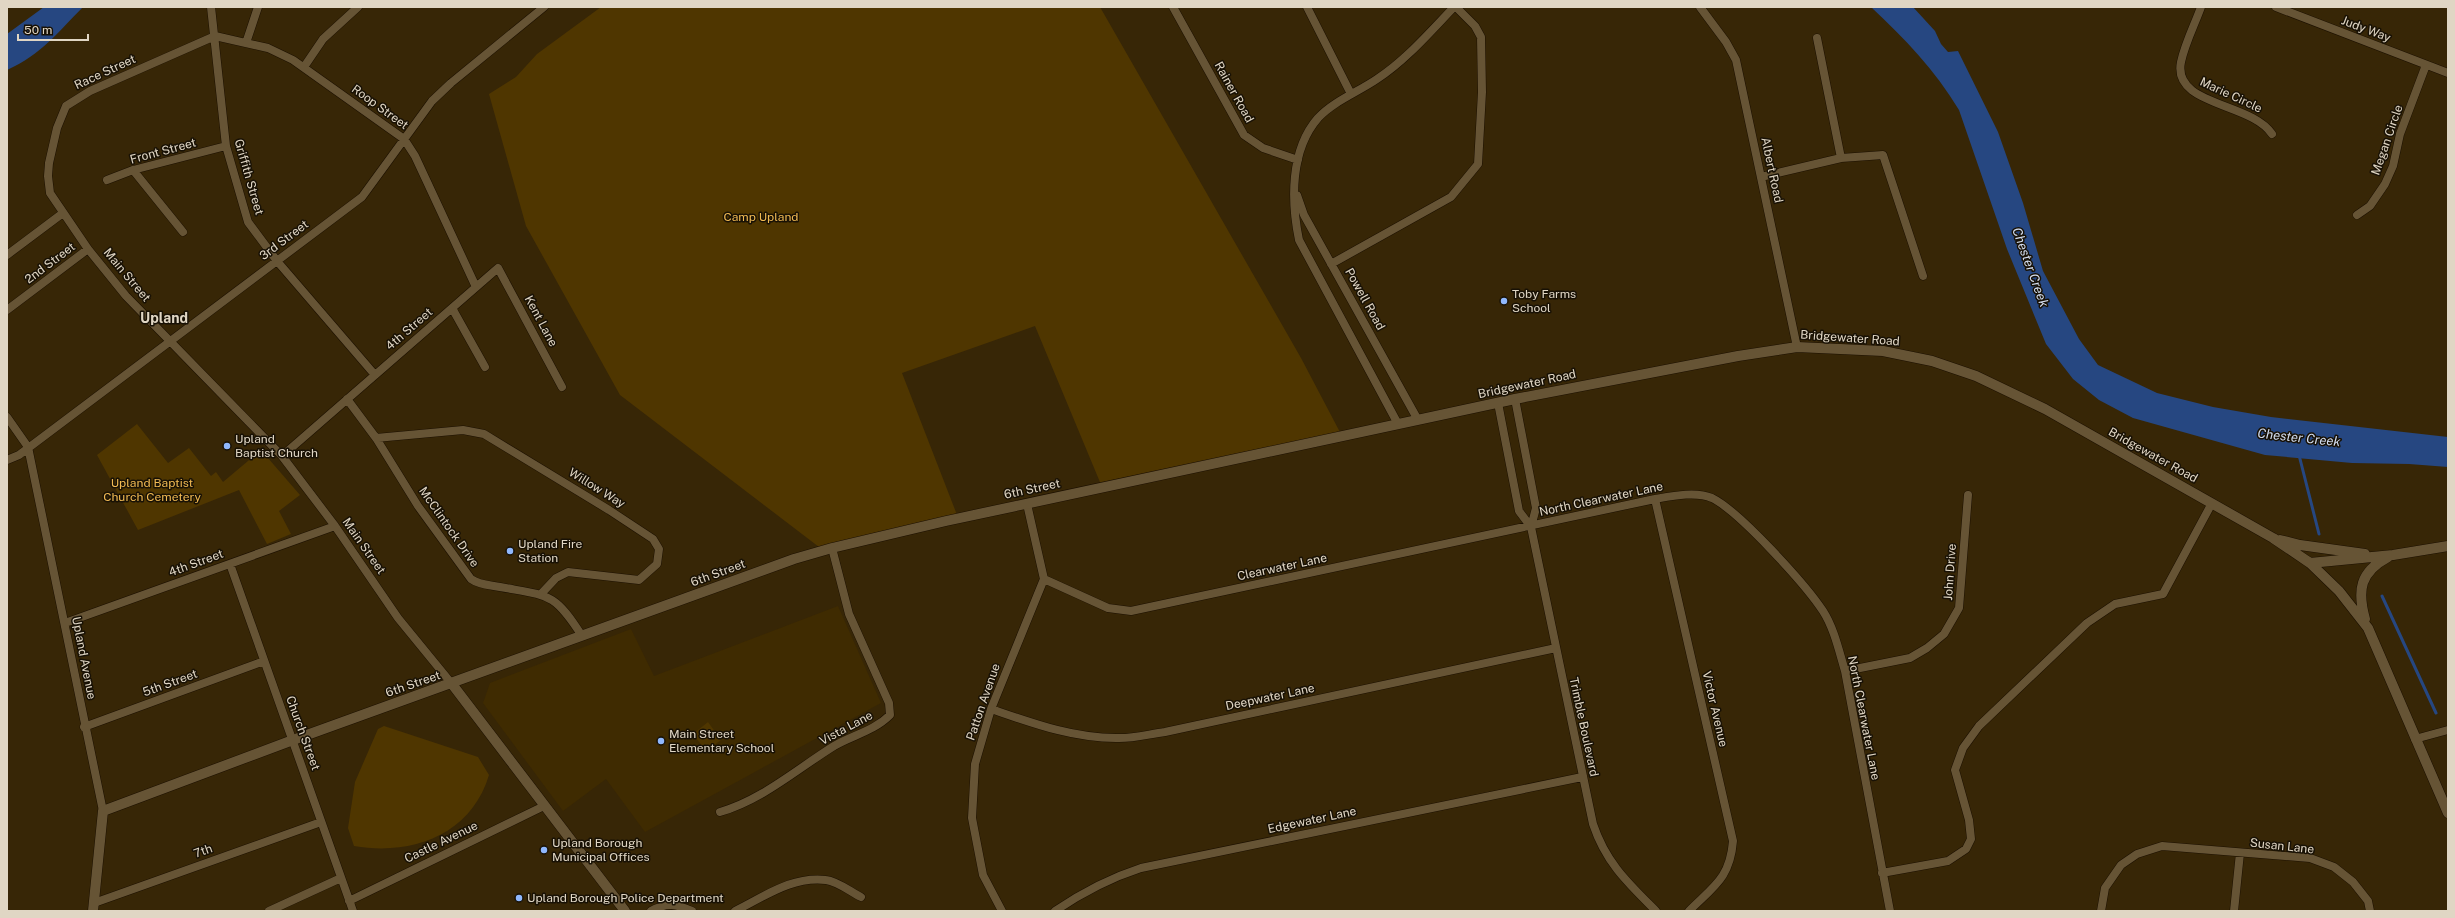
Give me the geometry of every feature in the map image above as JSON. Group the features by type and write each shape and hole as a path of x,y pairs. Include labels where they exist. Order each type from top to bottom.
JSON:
{"street":[{"name":"Griffith Street","path":"211,7 226,146 248,222 276,262 375,375"},
{"path":"246,43 258,7"},
{"path":"304,67 323,39 358,7"},
{"name":"3rd Street","path":"7,460 19,455 168,341 362,197 432,102 451,83 544,7"},
{"name":"Rainer Road","path":"1173,7 1244,135 1263,148 1298,160"},
{"path":"1307,7 1351,94"},
{"path":"1331,264 1451,197 1478,164 1482,92 1480,37 1475,26 1455,7"},
{"name":"Powell Road","path":"1398,424 1299,240 1294,217 1295,174 1298,160 1306,138 1318,118 1405,58 1455,7"},
{"name":"Albert Road","path":"1700,7 1726,42 1736,60 1796,347"},
{"name":"Marie Circle","path":"2201,7 2181,61 2180,73 2186,85 2194,93 2254,117 2266,126 2272,134"},
{"name":"Judy Way","path":"2276,7 2448,73"},
{"name":"Roop Street","path":"215,36 268,48 304,67 404,139 415,156 476,287"},
{"name":"Race Street","path":"63,213 50,192 48,176 57,128 66,106 90,92 215,36"},
{"path":"1817,38 1840,158"},
{"name":"Megan Circle","path":"2357,215 2370,206 2385,184 2393,166 2400,134 2426,65"},
{"name":"Front Street","path":"107,180 133,170 226,146"},
{"path":"1761,177 1840,158 1883,155 1923,276"},
{"path":"133,170 183,232"},
{"name":"Powell Road","path":"1295,188 1304,215 1418,420"},
{"path":"7,255 63,213"},
{"name":"Main Street","path":"63,213 88,249 126,296 168,341 282,456 335,526 398,618 452,684 625,911"},
{"name":"2nd Street","path":"7,310 88,249"},
{"name":"4th Street","path":"282,456 498,268"},
{"name":"Kent Lane","path":"498,268 562,387"},
{"path":"452,308 485,367"},
{"name":"Bridgewater Road","path":"1362,432 1498,403 1738,356 1796,347 1883,351 1932,362 1976,376 2045,409 2212,503 2273,538 2310,564 2352,605 2368,628"},
{"name":"McClintock Drive","path":"346,399 376,438 418,506 471,579 481,584 541,594 557,602 582,636"},
{"name":"Trimble Boulevard","path":"1515,400 1536,508 1531,527"},
{"name":"Trimble Boulevard","path":"1498,403 1519,511 1531,527 1582,777 1600,845 1616,870 1656,911"},
{"name":"Upland Avenue","path":"7,418 28,447 65,623 84,727 103,811 94,907"},
{"name":"Willow Way","path":"376,438 463,430 484,434 609,510 653,539 659,549 657,564 639,580 568,572 556,578 541,594"},
{"name":"6th Street","path":"103,811 293,740 452,684 794,559 832,548 1027,504 1362,432"},
{"name":"North Clearwater Lane","path":"1531,527 1655,499 1684,494 1711,498 1733,511 1803,585 1823,612 1845,671 1890,911"},
{"name":"John Drive","path":"1845,671 1910,658 1928,648 1944,634 1959,608 1968,495"},
{"name":"Victor Avenue","path":"1655,499 1733,841 1731,860 1720,880 1690,911"},
{"path":"1882,873 1948,861 1966,849 1971,840 1956,770 1963,748 1979,726 2087,623 2115,604 2163,594 2212,503"},
{"path":"1027,504 1044,579"},
{"name":"4th Street","path":"65,623 335,526"},
{"name":"Clearwater Lane","path":"1044,579 1108,608 1131,611 1531,527"},
{"path":"2273,538 2329,550 2393,555"},
{"path":"2310,564 2393,555 2448,546"},
{"name":"Vista Lane","path":"720,812 742,806 836,746 880,725 890,715 889,703 850,614 832,548"},
{"path":"2393,555 2381,562 2368,573 2361,588 2360,599 2368,628 2448,813"},
{"name":"Church Street","path":"230,564 353,911"},
{"name":"Patton Avenue","path":"1002,911 983,875 972,818 975,764 991,709 1044,579"},
{"name":"Deepwater Lane","path":"991,709 1052,730 1084,737 1117,738 1164,732 1556,648"},
{"name":"5th Street","path":"84,727 264,661"},
{"path":"2415,739 2448,730"},
{"name":"Edgewater Lane","path":"1055,911 1078,895 1112,877 1141,868 1582,777"},
{"name":"Castle Avenue","path":"349,901 544,806"},
{"name":"7th","path":"94,907 321,822"},
{"name":"Susan Lane","path":"2101,911 2104,888 2121,866 2138,854 2162,846 2310,858 2334,867 2353,882 2368,901 2370,911"},
{"path":"2234,911 2240,853"},
{"path":"268,911 341,878"},
{"path":"734,911 779,887 802,880 827,880 861,897"},
{"path":"651,911 663,905 677,904 692,911"}],"shaded area":[{"name":"Main Street Elementary School","path":"838,606 881,703 645,832 606,779 563,811 483,703 490,683 631,629 654,676"}],"green space":[{"name":"Camp Upland","path":"601,7 1100,7 1301,358 1342,436 1102,487 1035,326 902,373 959,520 819,547 620,395 526,226 489,94 516,77 537,54"},
{"name":"Upland Baptist Church Cemetery","path":"137,424 168,463 189,448 211,476 216,472 223,482 261,450 300,495 279,511 291,534 267,544 239,490 138,530 97,455"},
{"path":"708,722 721,740 706,751 693,734"},
{"path":"384,726 478,757 489,775 480,796 468,813 454,826 436,837 417,844 397,848 354,846 348,828 355,782 378,729"}],"water":[{"path":"44,7 83,7 39,50 19,64 7,70 7,34"},
{"name":"Chester Creek","path":"1871,7 1913,7 1935,31 1941,44 1948,52 1958,51 1998,132 2023,203 2043,271 2079,339 2098,365 2157,393 2213,407 2271,417 2448,437 2448,467 2409,464 2352,463 2265,455 2133,418 2099,400 2073,379 2046,344 2007,249 1959,110 1930,68 1896,31"}],"waterway":[{"path":"2299,455 2319,534"},
{"path":"2382,596 2436,713"}],"place":[{"name":"Toby Farms School","path":"1504,301"},
{"name":"Upland Baptist Church","path":"227,446"},
{"name":"Upland Fire Station","path":"510,551"},
{"name":"Main Street Elementary School","path":"661,741"},
{"name":"Upland Borough Municipal Offices","path":"544,850"},
{"name":"Upland Borough Police Department","path":"519,898"}],"district":[{"name":"Upland","path":"164,318"}]}
